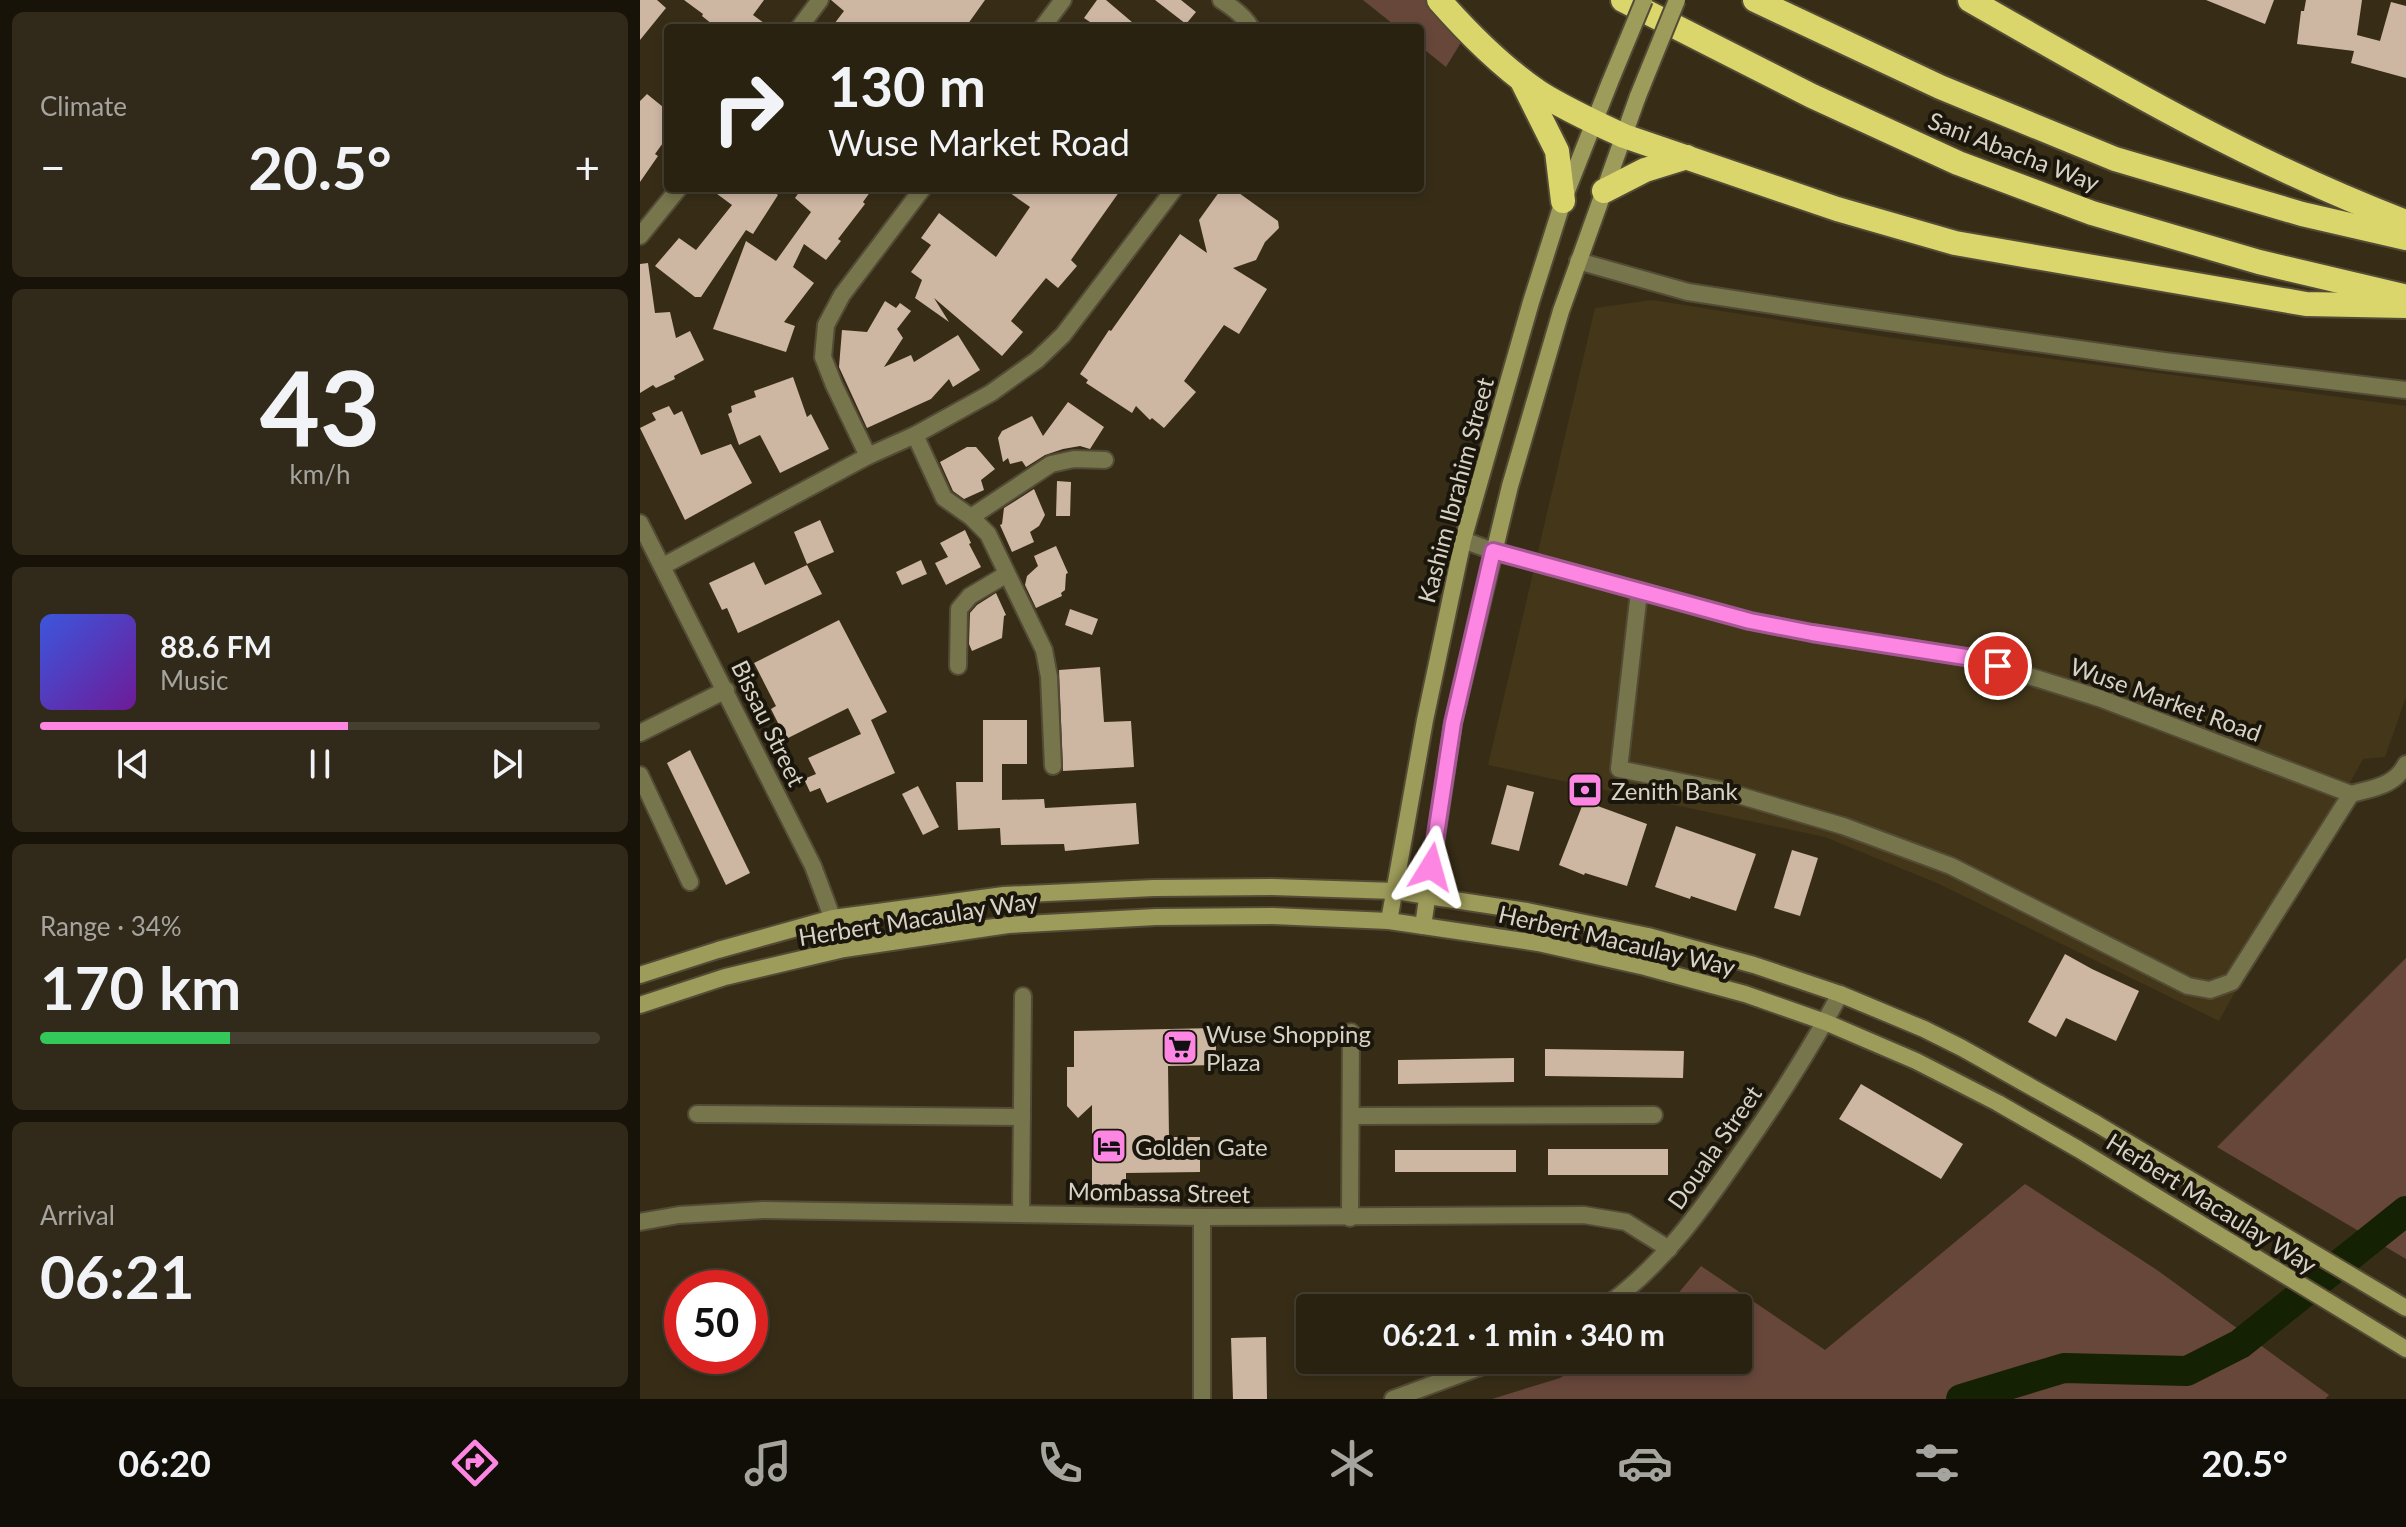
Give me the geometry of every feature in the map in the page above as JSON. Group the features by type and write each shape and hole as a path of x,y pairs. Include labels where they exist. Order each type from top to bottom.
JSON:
{"highway":[{"path":"1439,0 1463,28 1520,78 1540,93 1595,123 1624,136 1837,209 1955,243 2306,304 2406,306"},
{"name":"Sani Abacha Way","path":"1623,0 1812,96 1958,163 2092,213 2259,262 2406,297"},
{"name":"Sani Abacha Way","path":"1755,0 1940,87 2115,159 2302,214 2406,238"},
{"path":"1970,0 2114,83 2271,165 2406,222"},
{"path":"1520,78 1557,151 1563,201"},
{"path":"1604,191 1645,170 1687,157"}],"main road":[{"name":"Kashim Ibrahim Street","path":"1389,921 1425,720 1463,540 1563,201 1644,0"},
{"path":"1423,926 1453,723 1493,551 1548,354 1578,261 1638,96 1677,0"},
{"name":"Herbert Macaulay Way","path":"640,975 833,918 1004,895 1154,888 1272,887 1395,891 1527,911 1648,936 1754,965 1840,994 1924,1029 2097,1124 2406,1308"},
{"name":"Herbert Macaulay Way","path":"640,1005 725,977 844,949 1008,925 1082,920 1273,916 1389,921 1538,943 1745,994 1825,1022 1916,1061 2078,1149 2406,1349"}],"street":[{"path":"802,24 820,0"},
{"path":"1045,24 1063,0"},
{"path":"1221,0 1247,24"},
{"path":"640,236 676,192"},
{"path":"868,456 823,357 826,325 842,295 920,192"},
{"path":"663,566 868,456 915,435 991,393 1037,360 1063,335 1172,192"},
{"path":"1578,261 1688,292 2164,361 2406,390"},
{"path":"915,435 944,498 988,534 1044,650 1049,677 1053,766"},
{"path":"971,517 1051,464 1074,459 1105,460"},
{"name":"Bissau Street","path":"640,523 813,866 844,949"},
{"name":"Wuse Market Road","path":"1463,540 1493,551 1750,621 1972,658 2099,698 2351,794"},
{"path":"958,666 959,609 970,596 1007,574"},
{"path":"1639,592 1619,769 1721,790 1843,826 1951,866 2188,986 2210,990 2232,982 2351,794 2385,786 2401,775 2406,764"},
{"path":"640,733 726,690"},
{"path":"640,775 690,882"},
{"name":"Douala Street","path":"1622,1294 1669,1249 1713,1194 1769,1113 1840,994"},
{"path":"1021,1214 1023,996"},
{"path":"1350,1218 1351,1032"},
{"path":"697,1114 1022,1117"},
{"path":"1351,1116 1654,1115"},
{"name":"Mombassa Street","path":"640,1222 679,1215 763,1210 1350,1218 1584,1215 1626,1222 1669,1249"},
{"path":"1202,1217 1202,1399"},
{"path":"1393,1399 1461,1374"}],"shaded area":[{"path":"1363,0 1427,0 1463,39 1446,67 1424,49 1424,24 1393,24"},
{"path":"1652,300 1886,337 2406,406 2406,697 2385,757 2363,759 2219,1021 1939,884 1825,837 1488,765 1595,308"},
{"path":"2406,958 2406,1259 2217,1147"},
{"path":"2025,1184 2157,1270 2329,1395 2325,1399 1492,1399 1566,1374 1752,1374 1752,1301 1825,1350"},
{"path":"1701,1266 1742,1294 1678,1294"}],"building":[{"path":"640,0 657,0 666,8 640,40"},
{"path":"684,0 764,0 753,15 765,24 712,24"},
{"path":"831,0 985,0 968,24 834,24 844,11"},
{"path":"1097,0 1106,0 1134,24 1093,24 1084,18"},
{"path":"1155,0 1181,0 1196,12 1186,24"},
{"path":"2206,0 2274,0 2265,24"},
{"path":"2306,0 2362,0 2357,35 2380,41 2391,2 2406,6 2406,78 2351,63 2354,51 2297,44 2301,11 2304,11"},
{"path":"647,94 664,108 664,142 640,182 640,101"},
{"path":"714,192 774,192 778,195 753,234 746,230 701,297 695,297 655,266 679,238 696,250 732,205"},
{"path":"799,192 870,192 826,260 804,244 793,267 814,283 784,322 795,326 786,352 713,329 746,241 776,261 811,212 795,198"},
{"path":"1009,192 1119,192 1071,260 1077,266 1058,288 1046,278 1011,321 1023,332 1002,356 934,298 949,322 915,298 922,280 911,272 931,245 921,238 939,213 996,257 1030,207"},
{"path":"1219,192 1238,192 1278,221 1279,228 1265,242 1256,260 1233,268 1267,289 1239,334 1224,325 1184,381 1196,392 1164,428 1136,406 1132,413 1086,383 1088,380 1080,374 1180,234 1207,253 1199,220"},
{"path":"648,263 655,313 670,312 676,338 690,331 704,360 674,376 675,379 656,388 653,385 640,393 640,264"},
{"path":"885,301 896,308 900,303 911,311 897,329 903,338 884,367 911,355 914,362 958,335 980,370 953,387 949,379 931,399 867,428 839,367 842,330 867,332"},
{"path":"793,377 807,417 811,414 829,449 780,473 760,435 739,445 728,414 732,412 731,406 756,397 754,391"},
{"path":"1068,402 1104,427 1090,449 1080,446 1063,449 1045,455 1026,467 1022,461 1010,464 1008,458 1003,462 998,438 1002,431 1032,416 1043,436"},
{"path":"669,406 674,415 682,411 701,455 731,444 752,483 685,520 640,428 656,420 652,413"},
{"path":"967,447 976,447 995,469 981,480 984,490 964,499 953,491 940,462"},
{"path":"1057,481 1071,482 1070,516 1056,516"},
{"path":"1034,489 1045,515 1039,526 1030,532 1034,542 1012,552 1000,525 1004,508"},
{"path":"820,520 834,552 807,564 794,532"},
{"path":"965,530 981,567 946,585 935,563 948,557 940,543"},
{"path":"1056,546 1068,573 1065,590 1062,596 1036,608 1025,585 1027,576 1038,566 1034,556"},
{"path":"921,560 927,574 902,585 896,572"},
{"path":"754,562 765,585 807,565 822,594 738,633 727,608 722,610 709,583"},
{"path":"996,593 1006,615 1002,638 972,651 969,644 970,613"},
{"path":"1070,609 1098,619 1092,635 1065,625"},
{"path":"839,620 887,712 871,720 895,773 827,803 820,788 810,792 804,779 816,774 808,758 861,734 848,708 786,739 771,709 776,706 754,663"},
{"path":"1100,667 1104,722 1131,721 1134,767 1063,771 1059,670"},
{"path":"983,720 1027,720 1027,764 1002,764 1002,800 1044,799 1045,808 1136,803 1139,844 1065,851 1064,844 1001,845 1000,828 958,830 956,782 983,782"},
{"path":"690,750 750,873 726,885 667,763"},
{"path":"1507,785 1534,792 1519,851 1491,844"},
{"path":"918,786 939,827 923,835 902,794"},
{"path":"1584,801 1647,824 1627,886 1559,865"},
{"path":"1676,826 1756,854 1736,911 1655,887"},
{"path":"1792,850 1818,858 1800,916 1774,908"},
{"path":"2065,954 2139,991 2116,1041 2066,1018 2056,1037 2028,1022"},
{"path":"1216,1028 1216,1065 1168,1066 1169,1137 1200,1137 1200,1172 1126,1173 1126,1188 1092,1188 1092,1105 1078,1118 1067,1106 1067,1067 1074,1067 1074,1031"},
{"path":"1545,1049 1684,1051 1683,1078 1545,1076"},
{"path":"1514,1058 1514,1082 1398,1084 1398,1060"},
{"path":"1861,1084 1963,1144 1941,1179 1839,1119"},
{"path":"1548,1149 1668,1149 1668,1175 1548,1175"},
{"path":"1395,1150 1516,1150 1516,1172 1395,1172"},
{"path":"1266,1337 1267,1399 1233,1399 1231,1338"}],"waterway":[{"path":"1961,1399 2064,1368 2187,1371 2240,1344 2406,1211"}],"place":[{"name":"Zenith Bank","path":"1585,790"},
{"name":"Wuse Shopping Plaza","path":"1180,1047"},
{"name":"Golden Gate","path":"1109,1146"}],"route":[{"path":"1431,867 1453,723 1493,551 1750,621 1972,658 1998,666"}]}
